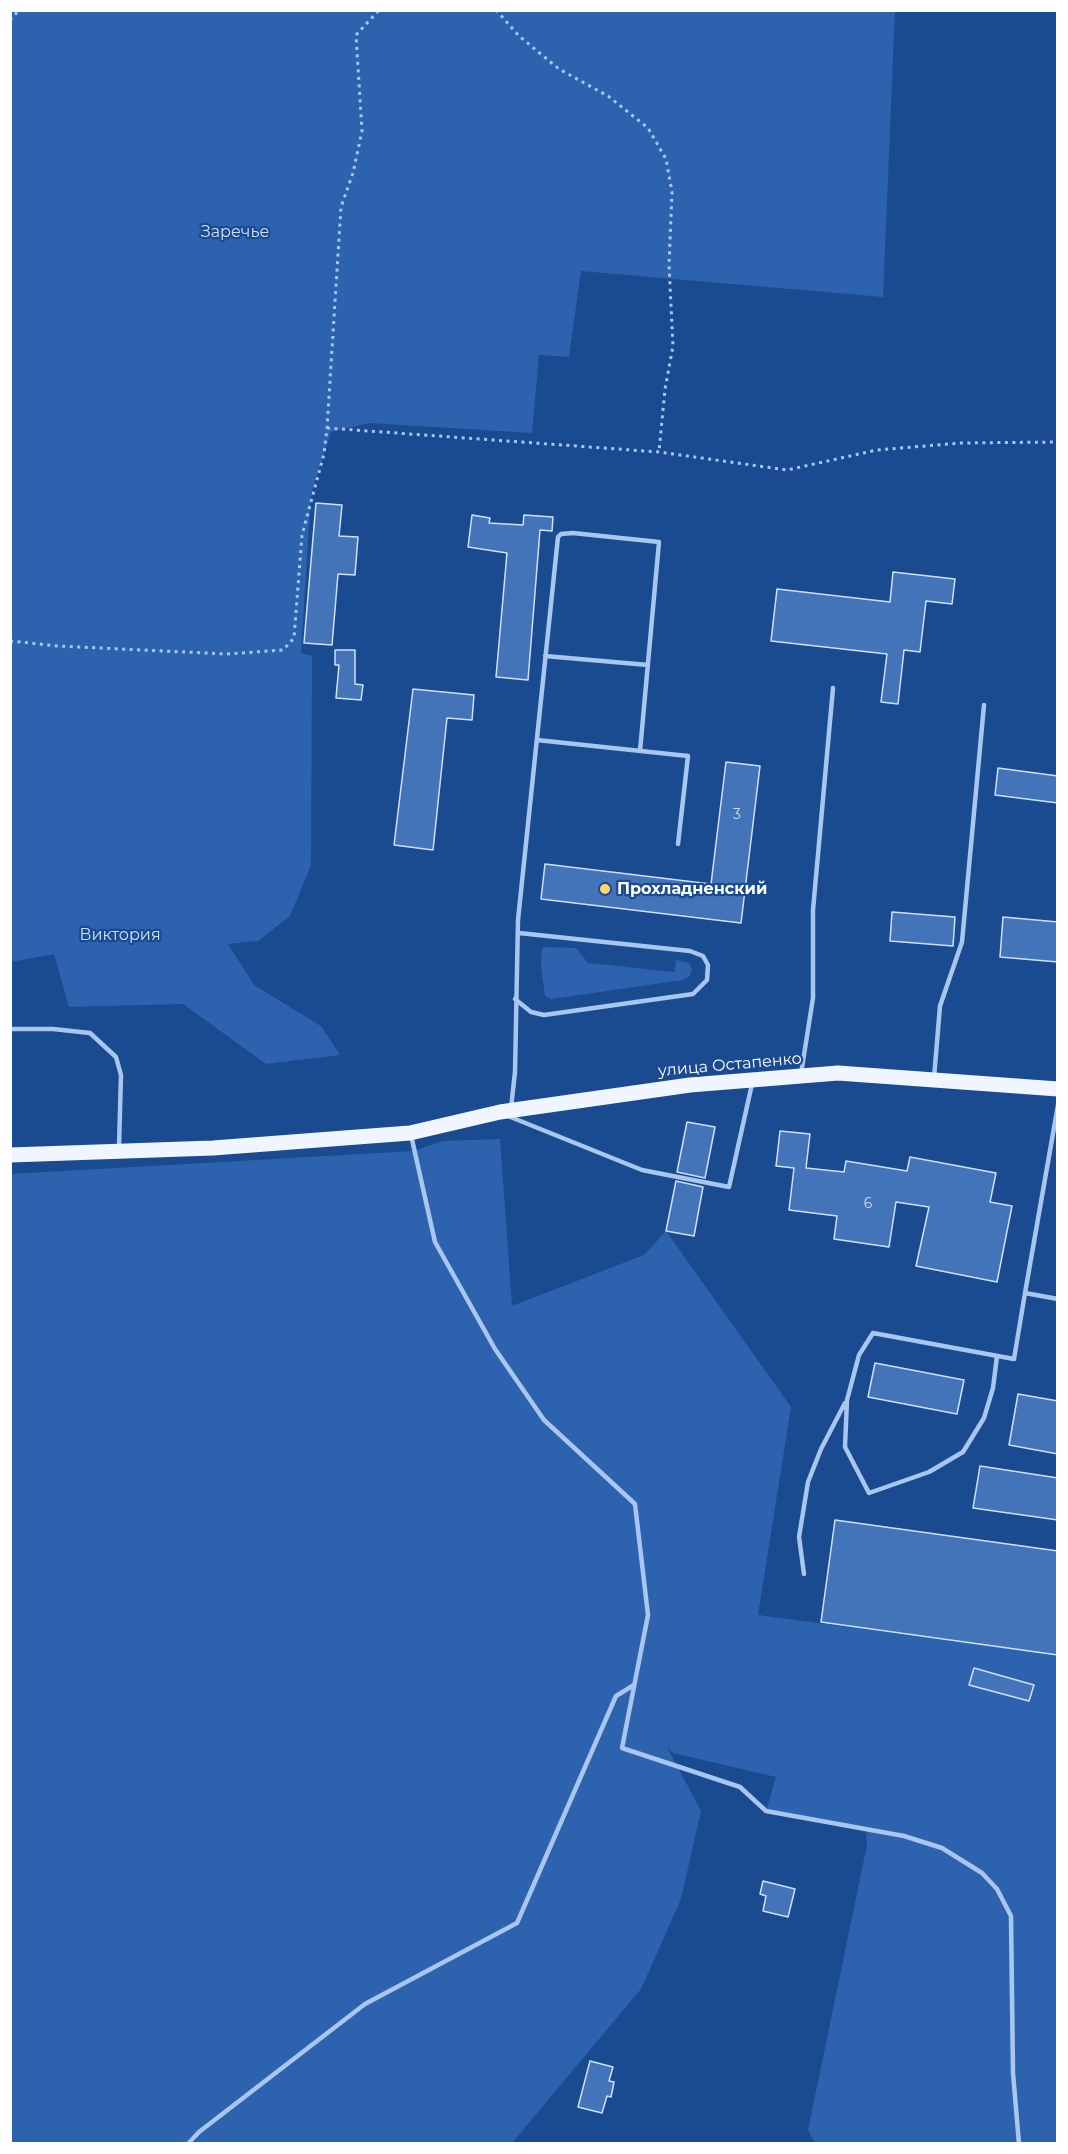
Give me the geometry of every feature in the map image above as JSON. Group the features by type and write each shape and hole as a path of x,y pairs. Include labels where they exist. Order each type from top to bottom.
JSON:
{"main road":[{"name":"улица Остапенко","path":"10,1155 119,1153 310,1142 410,1132 505,1112 690,1085 838,1073 1058,1089"}],"lane":[{"path":"640,751 659,543 573,533 561,534 558,537 545,656 519,933 515,999 515,1072 505,1112 642,1170 729,1187 753,1080"},
{"path":"545,656 648,665"},
{"path":"800,1076 813,998 813,909 833,688"},
{"path":"934,1080 940,1006 962,942 984,705"},
{"path":"537,740 688,756 678,843"},
{"path":"515,999 531,1012 544,1015 693,994 707,980 708,965 703,956 690,951 519,933"},
{"path":"10,1029 53,1029 90,1034 116,1058 121,1075 119,1153"},
{"path":"998,1356 993,1388 984,1418 963,1452 929,1472 869,1492 845,1447 847,1400 859,1355 873,1334 998,1356 1014,1359 1058,1105"},
{"path":"410,1132 435,1242 495,1349 544,1420 635,1504 648,1615 622,1748 740,1787 766,1811 904,1836 942,1848 982,1873 997,1889 1011,1916 1013,2073 1019,2144"},
{"path":"1025,1293 1058,1299"},
{"path":"804,1574 799,1537 808,1482 821,1449 847,1400"},
{"path":"188,2144 199,2132 365,2004 517,1923 616,1696 634,1685"}],"path":[{"path":"10,20 19,10"},
{"path":"10,641 58,646 227,654 283,650 294,638 302,535 324,454 327,428 341,207 353,173 362,131 356,35 380,10"},
{"path":"496,10 519,36 559,69 608,96 648,128 666,159 672,192 669,265 673,346 665,389 659,452"},
{"path":"327,428 659,452 788,470 878,450 961,443 1058,442"}],"green space":[{"name":"Заречье","path":"10,11 895,11 883,297 581,271 569,357 539,355 532,433 369,423 331,432 311,494 301,653 312,656 311,865 290,916 258,941 228,944 254,985 321,1026 340,1055 266,1064 183,1004 69,1007 54,954 11,962"},
{"path":"542,948 576,948 588,963 675,972 676,960 689,963 692,969 690,976 683,980 551,999 545,996 541,967"},
{"path":"500,1139 512,1306 644,1255 666,1231 791,1407 758,1615 1057,1655 1057,2143 815,2143 808,2130 867,1845 866,1829 766,1811 776,1777 673,1753 667,1747 701,1811 681,1899 641,1989 512,2143 195,2143 198,2134 188,2143 11,2144 11,1174 414,1151 443,1141"}],"building":[{"path":"316,503 342,505 339,536 358,537 355,575 338,574 332,645 304,643"},
{"path":"472,515 490,518 489,523 523,525 524,515 553,517 552,531 540,530 528,680 496,677 507,553 468,547"},
{"path":"893,572 955,579 952,604 926,601 920,652 904,650 898,704 881,702 887,654 771,641 777,589 890,602"},
{"path":"335,650 355,650 355,684 363,685 361,700 336,698 339,665 335,665"},
{"path":"413,689 474,695 472,720 447,718 433,850 394,845"},
{"path":"726,762 760,766 741,923 541,899 545,864 711,884"},
{"path":"998,768 1058,776 1058,803 995,795"},
{"path":"892,912 955,917 953,946 890,941"},
{"path":"1003,917 1058,922 1058,962 1000,957"},
{"path":"687,1122 715,1127 705,1178 677,1172"},
{"path":"780,1131 810,1134 806,1168 844,1172 846,1161 907,1171 910,1157 996,1173 990,1202 1012,1206 997,1282 916,1266 929,1207 896,1202 889,1247 834,1239 837,1216 789,1210 794,1168 776,1166"},
{"path":"676,1181 703,1187 694,1236 666,1231"},
{"path":"875,1363 964,1380 957,1414 868,1397"},
{"path":"1018,1394 1058,1401 1058,1454 1009,1445"},
{"path":"980,1466 1058,1478 1058,1520 973,1508"},
{"path":"835,1520 1058,1551 1058,1655 821,1622"},
{"path":"974,1668 1034,1685 1029,1701 969,1685"},
{"path":"763,1881 795,1889 788,1917 763,1911 766,1896 760,1894"},
{"path":"590,2061 613,2067 609,2081 614,2082 611,2097 607,2096 602,2113 578,2107"}],"place":[{"name":"Прохладненский","path":"605,889"}],"park label":[{"name":"Виктория","path":"120,935"}]}
